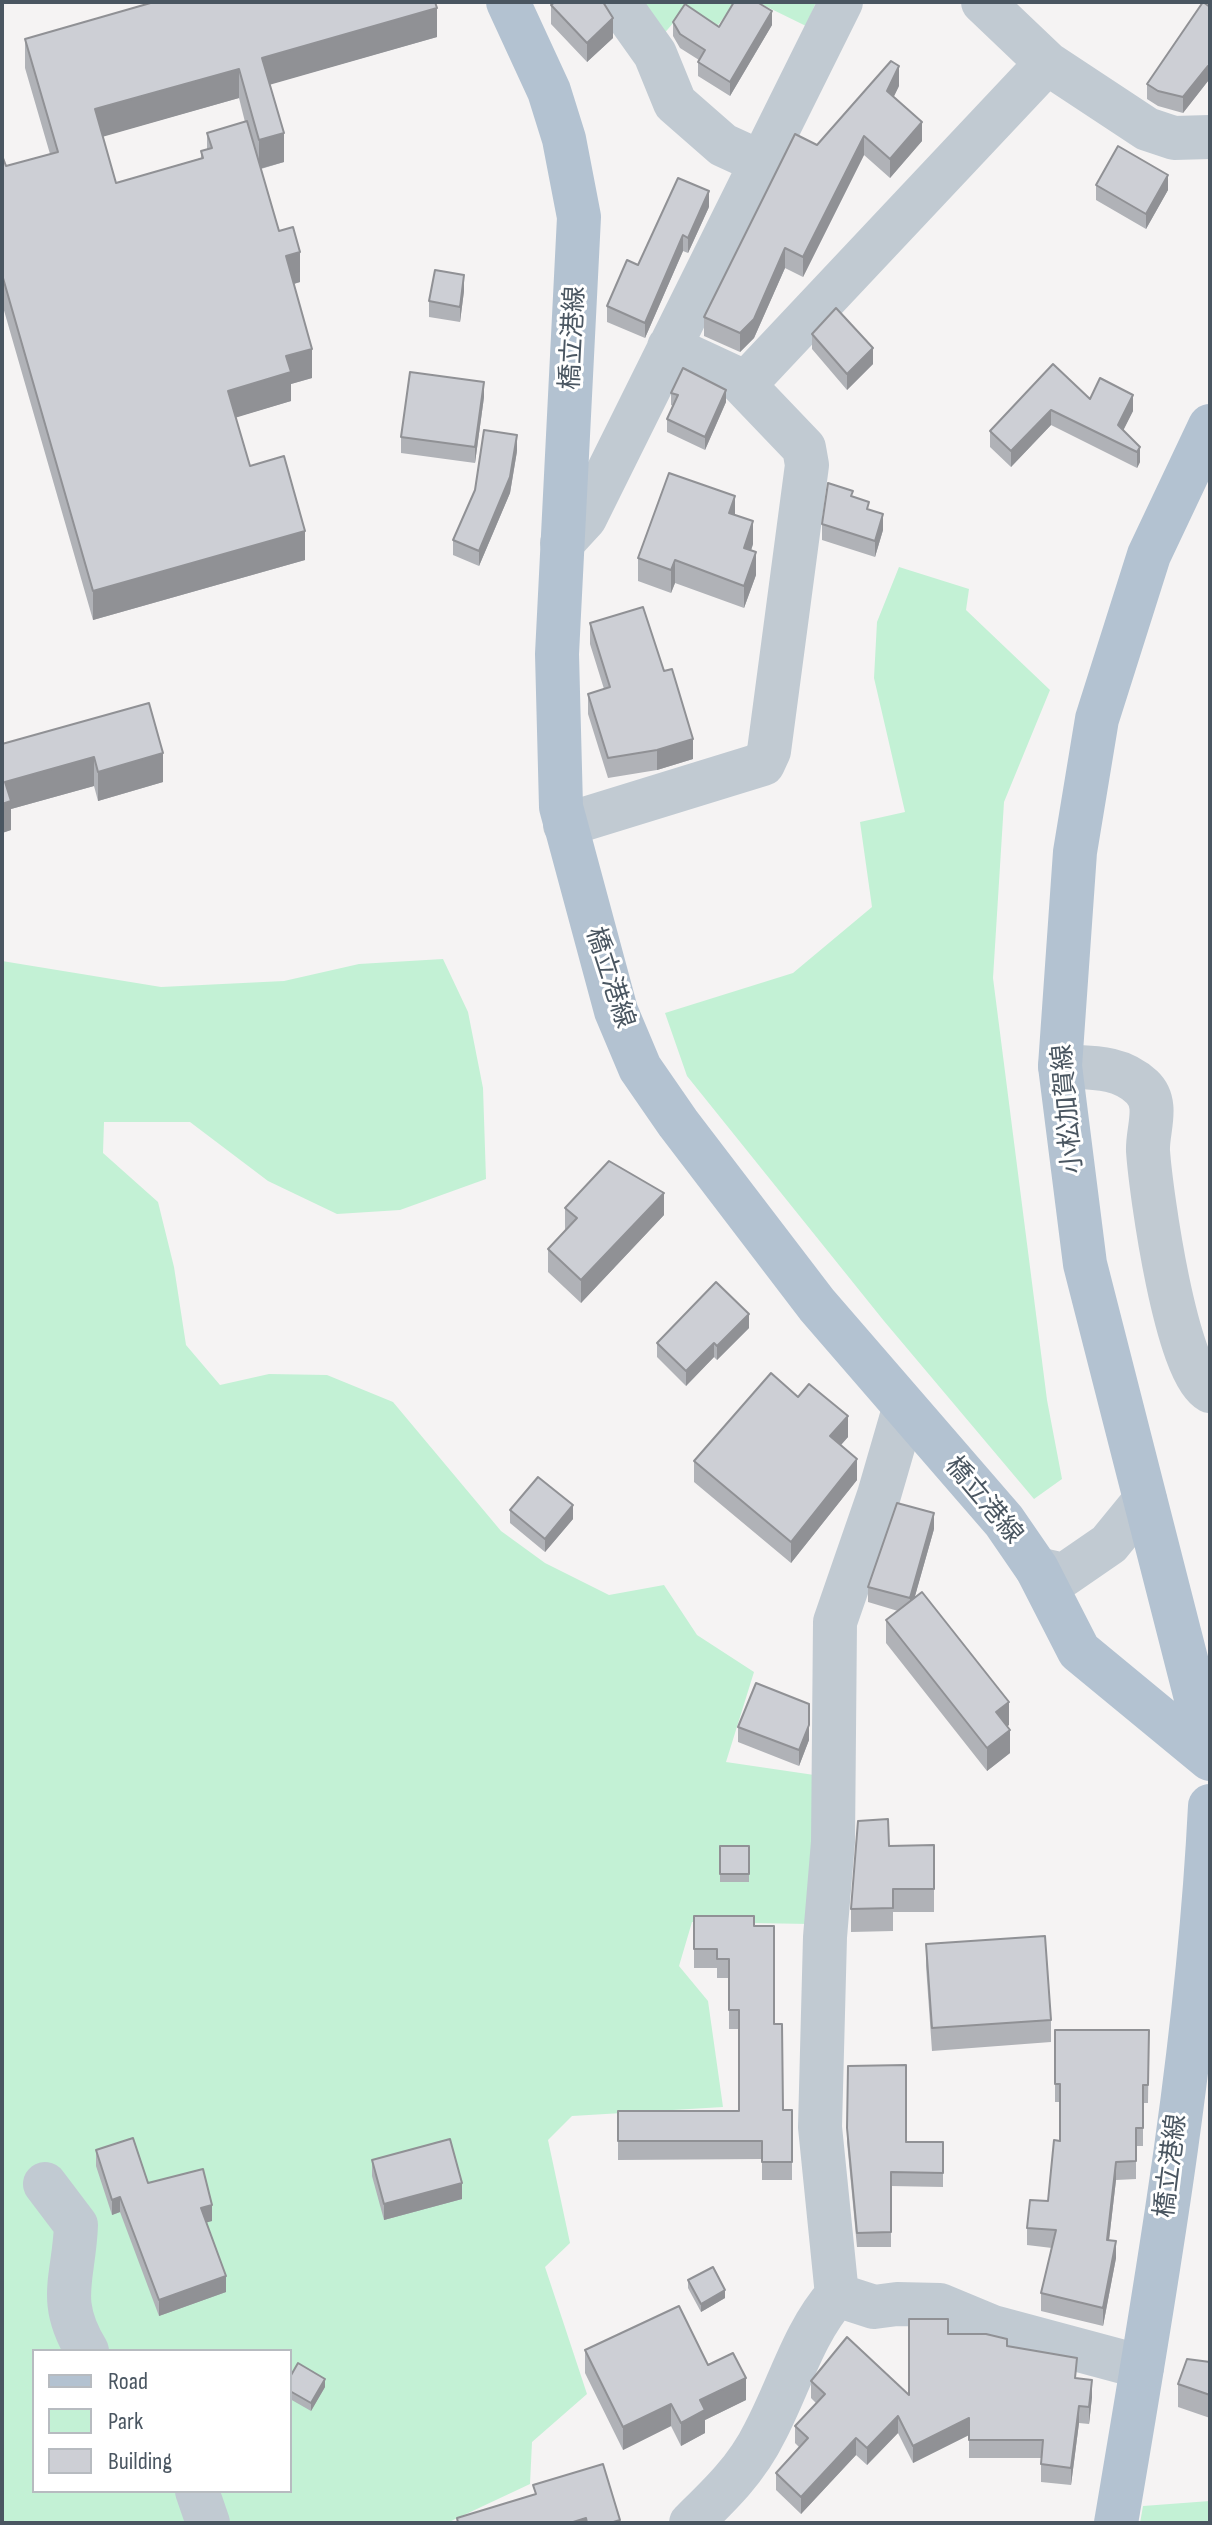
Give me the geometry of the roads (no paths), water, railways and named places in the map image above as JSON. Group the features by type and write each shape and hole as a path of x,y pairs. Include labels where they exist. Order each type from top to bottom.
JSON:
{"main road":[{"name":"橋立港線","path":"508,2 549,91 564,139 579,217 562,543 557,724 561,807 616,1011 640,1068 808,1294 904,1409 1004,1521 1037,1569 1079,1651 1210,1759"},
{"name":"小松加賀線","path":"1210,426 1149,555 1097,719 1075,852 1060,1066 1085,1264 1210,1753"},
{"name":"橋立港線","path":"1116,2523 1142,2367 1192,2013 1210,1806"}],"street":[{"path":"618,2 655,54 675,103 723,145 760,162"},
{"path":"562,543 585,518 841,2"},
{"path":"983,2 1047,63 1147,129 1174,138 1210,137"},
{"path":"744,385 1047,63"},
{"path":"565,825 763,764 769,751 807,465 804,448 738,379 669,347"},
{"path":"1060,1066 1104,1068 1124,1075 1143,1088 1152,1106 1148,1150 1160,1247 1193,1372 1210,1391"},
{"path":"691,2523 735,2480 764,2435 820,2314 837,2295 820,2127 825,1937 833,1842 835,1622 879,1495 904,1409"},
{"path":"1037,1569 1064,1575 1109,1544 1145,1500"},
{"path":"45,2184 76,2225 68,2309 86,2349"},
{"path":"837,2295 874,2307 940,2305 993,2327 1142,2367"},
{"path":"198,2493 208,2523"}]}
